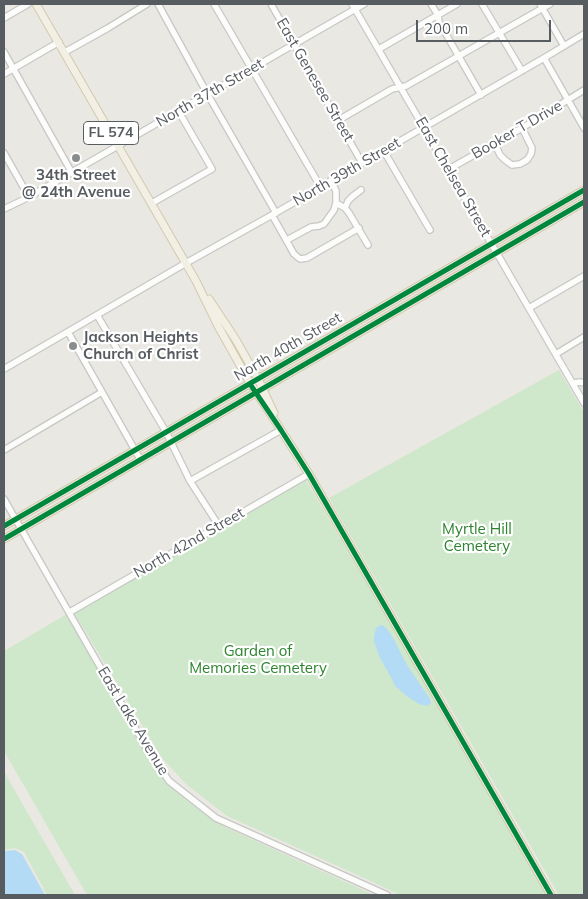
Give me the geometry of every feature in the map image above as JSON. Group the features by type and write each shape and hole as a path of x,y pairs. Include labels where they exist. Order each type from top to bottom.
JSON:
{"main road":[{"name":"FL 574","path":"36,4 186,263 250,383 259,390 281,430 309,474 551,895"},
{"name":"North 40th Street","path":"4,526 584,190"},
{"name":"North 40th Street","path":"4,539 584,202"},
{"name":"FL 574","path":"196,281 224,321 258,379 259,390"}],"street":[{"path":"4,18 28,4"},
{"path":"65,52 147,4"},
{"path":"158,4 297,257 307,258 359,228"},
{"path":"214,4 320,186"},
{"name":"East Genesee Street","path":"271,4 361,161 385,153 430,230"},
{"name":"North 37th Street","path":"4,209 30,197 179,112 253,69 354,6 364,4"},
{"path":"431,4 438,15 439,22 481,95"},
{"path":"379,49 457,4"},
{"path":"482,4 522,71"},
{"path":"337,120 392,89 402,88 459,57 541,6 550,4"},
{"name":"East Chelsea Street","path":"354,6 584,403"},
{"path":"541,6 564,46"},
{"name":"North 39th Street","path":"4,369 584,34"},
{"path":"4,74 59,42"},
{"path":"4,52 72,173"},
{"path":"544,58 584,128"},
{"name":"Booker T Drive","path":"449,170 584,90"},
{"path":"152,203 212,169 179,112"},
{"path":"494,144 505,160 512,165 520,164 527,160 532,148 522,128"},
{"path":"4,153 30,197"},
{"path":"287,240 311,227 324,224 334,210 336,203 336,191 331,180"},
{"path":"345,208 352,196 361,190"},
{"path":"336,203 345,208 359,228 368,246"},
{"path":"554,208 559,217"},
{"path":"529,308 584,276"},
{"path":"417,286 422,296"},
{"path":"98,315 171,441 190,481 219,526"},
{"path":"68,332 140,459"},
{"path":"334,335 339,344"},
{"path":"556,354 584,337"},
{"path":"573,383 584,383"},
{"path":"4,450 102,392"},
{"path":"190,481 281,430"},
{"name":"North 42nd Street","path":"70,612 309,474"},
{"path":"76,484 82,494"},
{"name":"East Lake Avenue","path":"4,499 146,747 169,781 216,818 387,895"}],"green space":[{"name":"Myrtle Hill Cemetery","path":"559,370 584,413 584,895 559,895 329,498"},
{"name":"Garden of Memories Cemetery","path":"304,477 548,895 400,895 227,816 186,784 162,758 73,611"},
{"path":"67,614 142,748 162,777 187,801 227,828 374,895 87,895 4,751 4,651"},
{"path":"4,771 75,895 47,895 24,852 15,848 4,850"}],"water":[{"path":"381,625 391,634 407,665 430,699 431,703 427,706 419,704 395,686 374,642 376,628"},
{"path":"15,850 22,854 45,895 4,895 4,852"}],"railway":[{"path":"4,226 33,220 68,217 107,219 146,226 584,373"}],"cycle path":[{"path":"4,526 584,190"},
{"path":"4,539 584,202"},
{"path":"252,387 309,474 551,895"}],"place":[{"name":"34th Street @ 24th Avenue","path":"76,158"},
{"name":"Jackson Heights Church of Christ","path":"73,346"}]}
